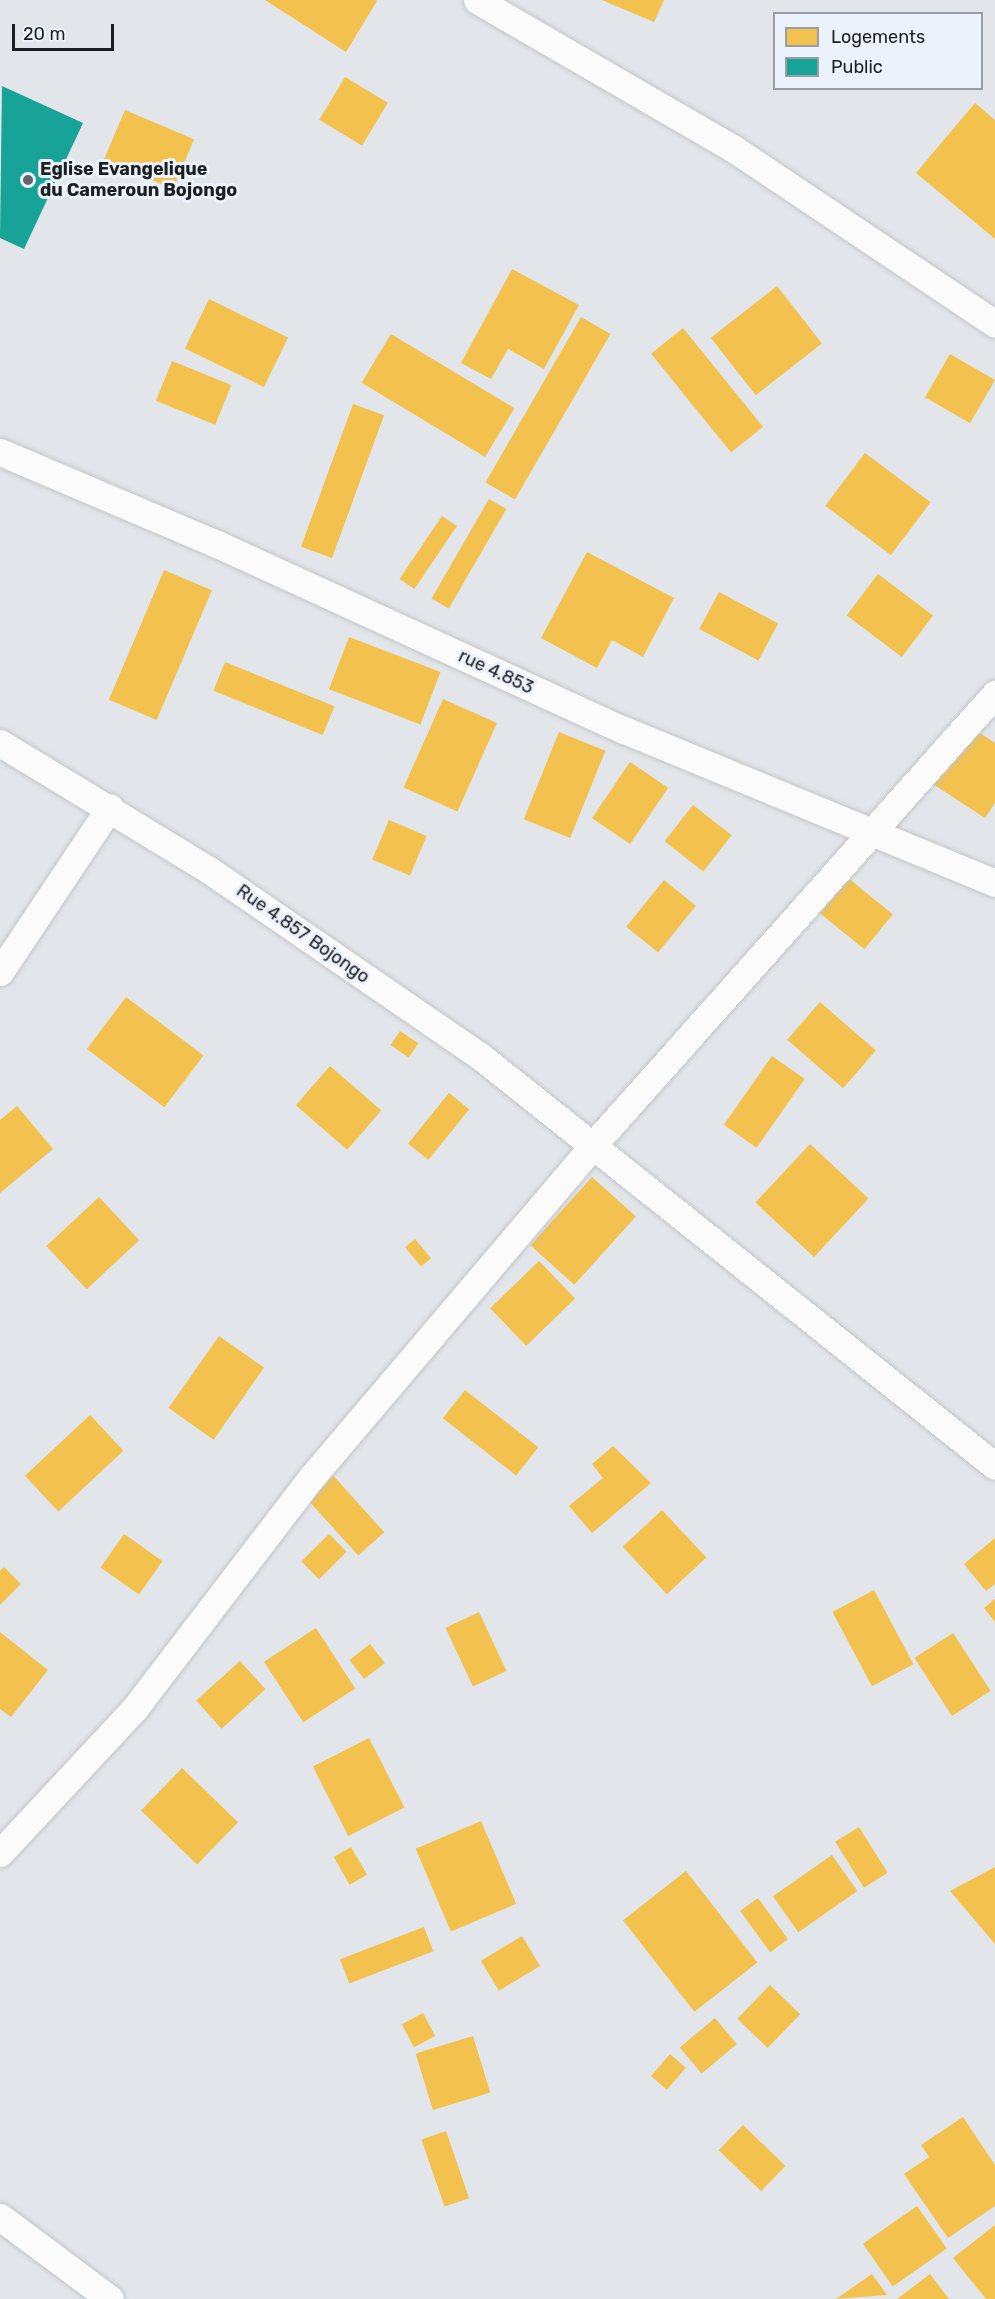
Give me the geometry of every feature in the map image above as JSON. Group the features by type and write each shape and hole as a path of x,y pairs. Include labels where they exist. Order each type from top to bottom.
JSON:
{"street":[{"path":"477,0 734,149 995,324"},
{"name":"rue 4.853","path":"0,452 217,544 624,730 870,834 995,883"},
{"path":"0,1852 135,1708 311,1478 594,1144 995,693"},
{"name":"Rue 4.857 Bojongo","path":"0,743 110,807 480,1056 594,1144 995,1466"},
{"path":"0,972 110,807"},
{"path":"0,2217 110,2299"}],"building: Logements":[{"path":"265,0 375,0 377,1 346,52"},
{"path":"602,0 664,0 654,22"},
{"path":"345,77 388,103 362,146 319,120"},
{"path":"975,103 995,120 995,239 916,173"},
{"path":"125,110 194,139 173,189 104,160"},
{"path":"512,269 579,305 544,369 508,349 491,379 461,363"},
{"path":"777,286 822,344 756,395 711,338"},
{"path":"209,299 288,338 264,387 185,348"},
{"path":"581,317 610,334 515,499 486,482"},
{"path":"683,328 763,427 731,452 651,354"},
{"path":"391,334 514,408 485,457 362,383"},
{"path":"950,354 995,380 970,423 925,397"},
{"path":"172,361 231,385 215,425 156,401"},
{"path":"353,404 384,415 332,558 301,547"},
{"path":"865,453 930,502 891,555 825,506"},
{"path":"489,499 506,509 449,609 432,599"},
{"path":"442,516 457,526 414,589 400,579"},
{"path":"587,552 674,598 643,657 612,640 597,668 541,638"},
{"path":"164,570 212,590 157,720 109,700"},
{"path":"878,574 933,616 902,657 847,616"},
{"path":"719,592 778,623 758,661 699,629"},
{"path":"349,637 440,672 420,724 329,689"},
{"path":"225,662 334,706 323,735 213,691"},
{"path":"443,699 497,723 457,812 404,788"},
{"path":"971,727 995,743 995,803 985,818 933,784"},
{"path":"559,732 605,751 570,838 524,819"},
{"path":"630,762 668,788 630,844 592,818"},
{"path":"693,805 732,835 703,871 665,841"},
{"path":"389,820 427,836 410,876 372,860"},
{"path":"843,874 893,914 864,949 815,909"},
{"path":"664,880 696,906 658,952 626,927"},
{"path":"126,997 203,1055 164,1107 87,1049"},
{"path":"820,1002 876,1051 843,1088 787,1040"},
{"path":"400,1031 418,1043 409,1057 390,1045"},
{"path":"772,1056 805,1079 757,1148 724,1125"},
{"path":"330,1066 381,1111 347,1150 296,1105"},
{"path":"449,1093 469,1109 428,1160 408,1144"},
{"path":"17,1106 53,1149 0,1193 0,1120"},
{"path":"810,1144 869,1199 814,1257 755,1203"},
{"path":"592,1177 636,1216 574,1285 530,1245"},
{"path":"99,1197 139,1240 87,1289 46,1246"},
{"path":"415,1239 431,1258 421,1267 405,1247"},
{"path":"539,1261 575,1298 526,1346 490,1308"},
{"path":"219,1336 264,1368 214,1440 169,1408"},
{"path":"465,1390 538,1447 516,1476 443,1418"},
{"path":"90,1415 123,1451 58,1512 25,1476"},
{"path":"613,1446 651,1483 592,1533 569,1506 603,1478 592,1464"},
{"path":"330,1472 384,1532 358,1556 304,1495"},
{"path":"662,1510 706,1558 667,1594 623,1547"},
{"path":"124,1534 163,1561 139,1595 100,1568"},
{"path":"329,1534 347,1552 319,1579 301,1562"},
{"path":"995,1538 995,1584 986,1591 964,1564"},
{"path":"4,1567 21,1584 0,1605 0,1571"},
{"path":"874,1590 913,1664 872,1686 833,1612"},
{"path":"995,1599 995,1622 984,1608"},
{"path":"479,1612 506,1671 473,1687 445,1628"},
{"path":"316,1628 355,1688 303,1722 264,1662"},
{"path":"0,1632 48,1670 11,1717 0,1709"},
{"path":"953,1633 991,1691 952,1716 914,1658"},
{"path":"370,1644 385,1663 364,1679 350,1660"},
{"path":"240,1661 265,1689 222,1729 196,1700"},
{"path":"369,1738 404,1807 348,1836 313,1767"},
{"path":"182,1768 238,1822 197,1865 141,1810"},
{"path":"481,1821 516,1904 451,1932 416,1849"},
{"path":"859,1827 888,1873 864,1888 835,1842"},
{"path":"351,1847 367,1875 350,1885 334,1857"},
{"path":"832,1855 857,1891 798,1932 773,1896"},
{"path":"995,1867 995,1944 950,1891"},
{"path":"686,1871 757,1962 694,2012 623,1920"},
{"path":"758,1898 788,1939 770,1952 740,1911"},
{"path":"424,1927 433,1951 349,1984 340,1959"},
{"path":"522,1936 540,1966 499,1991 481,1961"},
{"path":"770,1985 800,2014 768,2048 737,2019"},
{"path":"423,2013 435,2036 414,2047 402,2024"},
{"path":"715,2018 737,2044 702,2074 680,2048"},
{"path":"473,2036 490,2092 433,2110 416,2054"},
{"path":"670,2054 686,2068 667,2090 651,2076"},
{"path":"963,2117 995,2165 995,2206 948,2238 904,2174 929,2157 921,2145"},
{"path":"743,2125 785,2166 761,2191 719,2150"},
{"path":"446,2131 469,2198 445,2207 421,2139"},
{"path":"917,2206 947,2249 893,2286 863,2244"},
{"path":"995,2225 995,2299 986,2299 953,2258"},
{"path":"872,2274 887,2295 836,2299"},
{"path":"930,2274 949,2299 897,2299"}],"building: Public":[{"name":"Eglise Evangelique du Cameroun Bojongo","path":"2,86 83,123 24,249 0,238"}],"place":[{"name":"Eglise Evangelique du Cameroun Bojongo","path":"28,180"}]}
